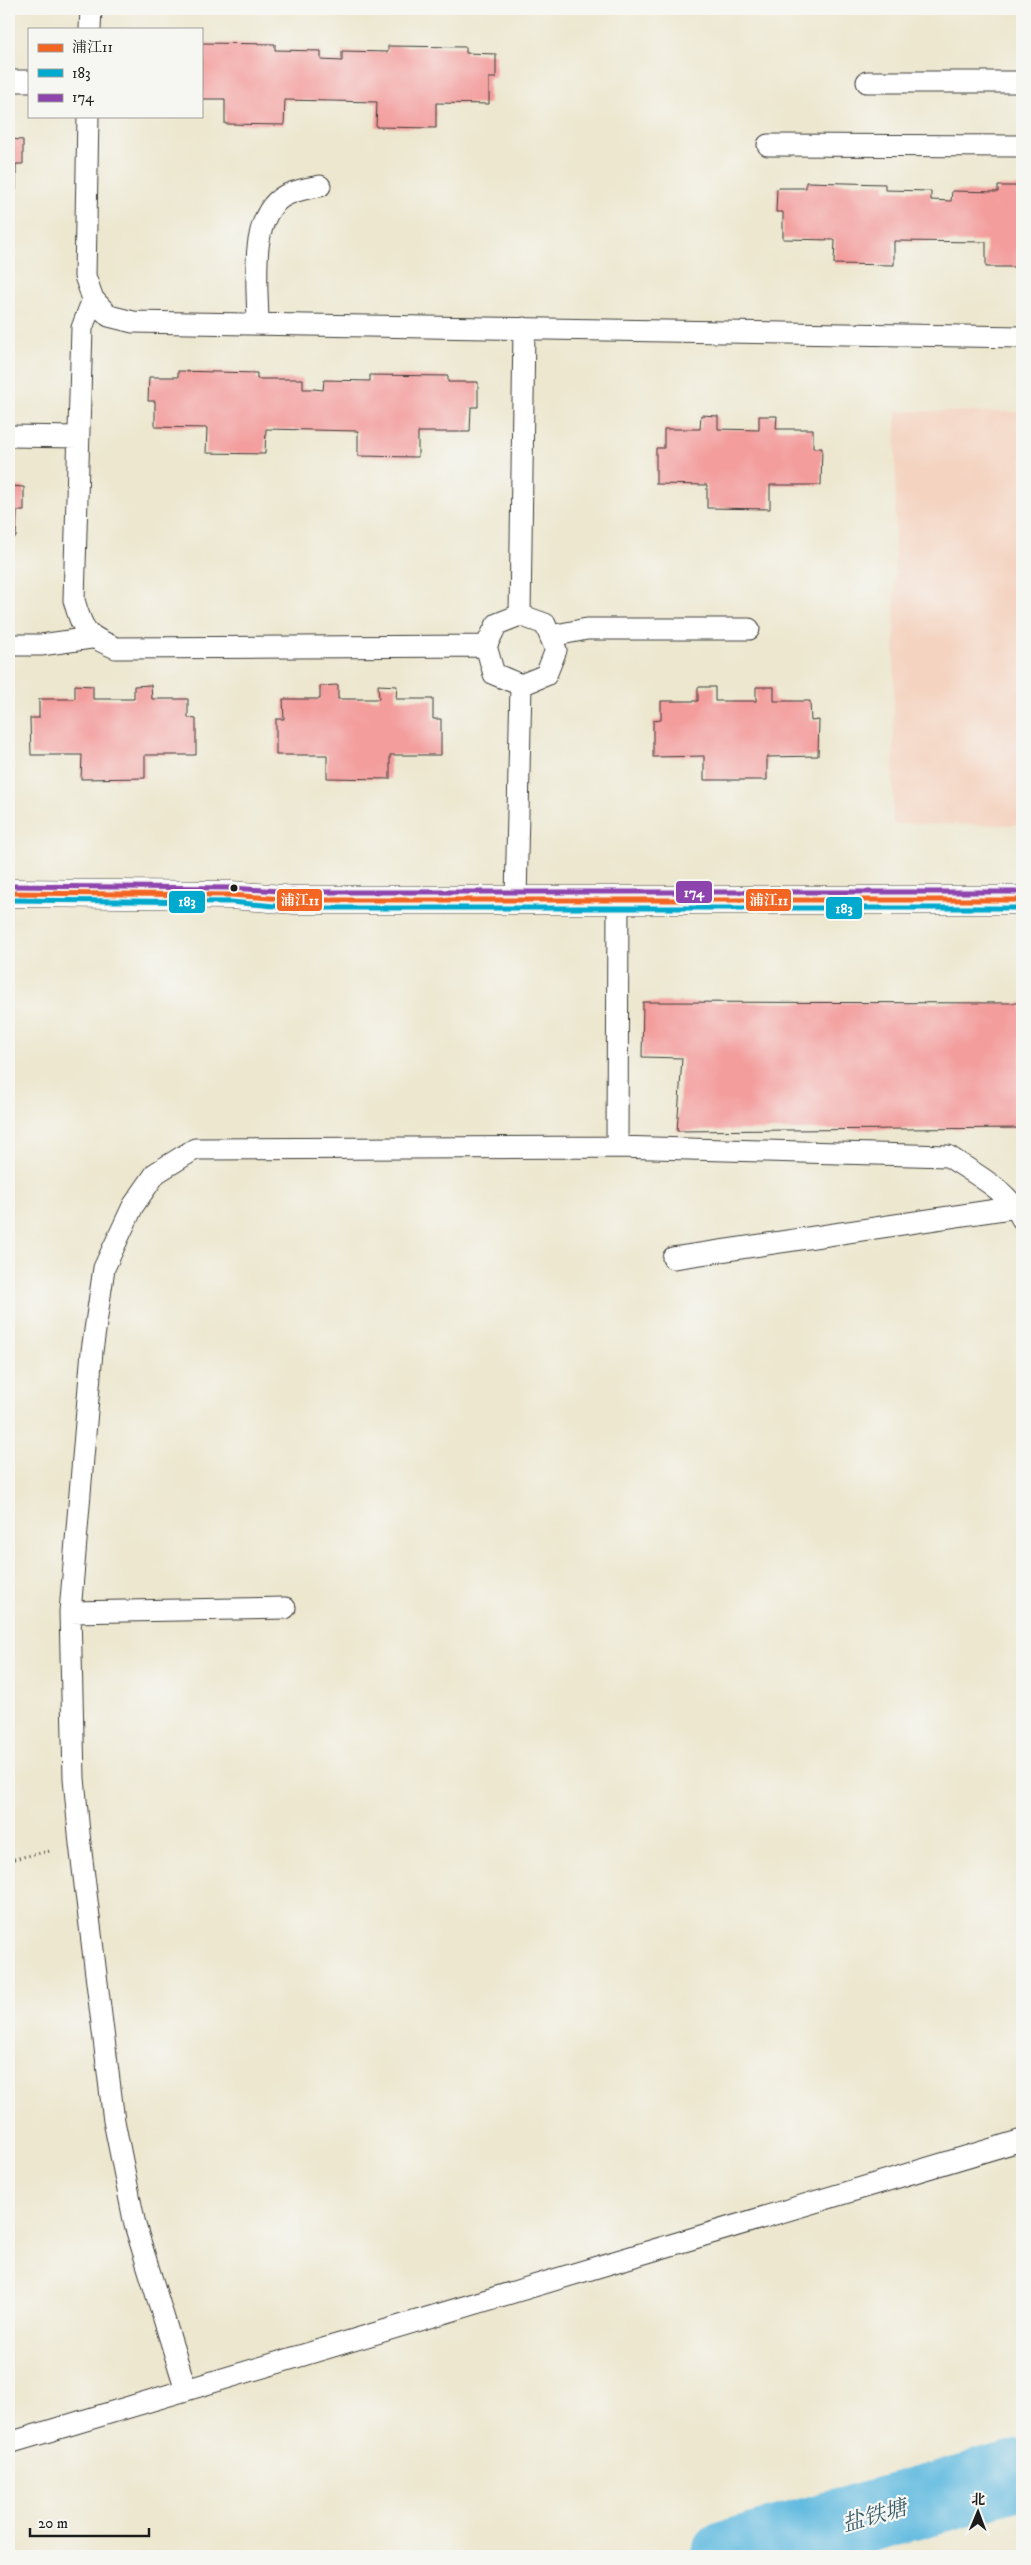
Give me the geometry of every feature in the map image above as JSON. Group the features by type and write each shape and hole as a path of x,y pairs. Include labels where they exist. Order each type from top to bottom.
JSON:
{"street":[{"path":"9,893 231,895 295,900 516,898 1022,900"}],"lane":[{"path":"90,28 91,9"},
{"path":"9,81 28,82"},
{"path":"867,82 1022,82"},
{"path":"88,118 85,276 93,299 109,316 133,322 1022,336"},
{"path":"768,146 1022,146"},
{"path":"258,324 258,241 262,223 270,208 285,196 301,189 320,186"},
{"path":"91,638 80,621 74,600 82,328 93,299"},
{"path":"520,615 524,328"},
{"path":"9,436 79,437"},
{"path":"520,615 545,624 551,636 556,650 546,674 521,685 494,674 486,646 497,624 520,615"},
{"path":"551,636 587,629 748,629"},
{"path":"9,645 41,645 91,638 116,648 486,646"},
{"path":"516,898 521,685"},
{"path":"617,1147 618,899"},
{"path":"186,2390 135,2225 114,2121 80,1844 74,1778 70,1612 92,1351 104,1268 133,1206 156,1173 195,1149 617,1147 948,1156 989,1184 1019,1213"},
{"path":"673,1258 1019,1213"},
{"path":"70,1612 285,1608"},
{"path":"9,2443 1022,2140"}],"path":[{"path":"9,1860 80,1844"}],"shaded area":[{"path":"896,411 1022,412 1022,825 893,824"}],"building":[{"path":"202,43 275,44 275,50 321,51 321,60 342,61 342,51 388,52 388,46 466,47 466,53 496,54 496,78 489,78 489,104 436,103 436,128 376,127 377,102 285,100 284,125 225,124 225,99 202,99"},
{"path":"9,139 23,140 23,164 16,164 16,190 9,190"},
{"path":"806,182 885,184 885,190 931,191 931,200 951,201 952,191 998,192 998,186 1022,186 1022,267 986,267 986,242 894,241 894,265 834,264 835,240 783,239 783,212 776,212 777,188 806,188"},
{"path":"178,371 257,373 257,379 303,379 303,389 323,390 324,380 370,381 370,375 448,376 448,382 478,382 478,407 471,407 470,432 418,432 418,457 358,456 358,431 266,429 265,454 206,453 207,428 155,427 155,401 148,401 149,377 178,377"},
{"path":"701,415 718,416 718,429 759,430 759,416 777,416 776,429 813,429 813,448 822,448 821,485 770,485 770,509 707,508 707,485 656,484 656,448 664,448 664,429 700,429"},
{"path":"9,486 24,487 24,511 17,511 16,537 9,537"},
{"path":"75,685 93,686 93,699 134,699 134,686 151,685 152,699 188,699 188,718 196,719 196,755 145,755 145,778 81,779 82,755 31,755 30,718 39,718 39,699 75,699"},
{"path":"338,685 338,699 379,699 378,685 397,686 396,699 433,699 433,719 441,719 441,755 390,755 390,779 327,778 327,755 276,755 276,719 284,719 283,699 320,699 320,686"},
{"path":"698,687 715,687 715,701 756,701 756,687 774,687 774,701 810,701 811,721 819,720 818,756 767,757 767,780 704,780 704,756 653,757 653,721 661,720 661,701 698,701"},
{"path":"643,1002 1022,1003 1019,1128 677,1131 682,1058 642,1057"}],"waterway":[{"name":"盐铁塘","path":"726,2556 1022,2474"}],"transit line":[{"name":"174","path":"9,886 231,888 295,892 1022,892"},
{"name":"浦江11","path":"9,893 231,895 295,900 1022,900"},
{"name":"183","path":"9,900 231,902 295,908 1022,908"}]}
